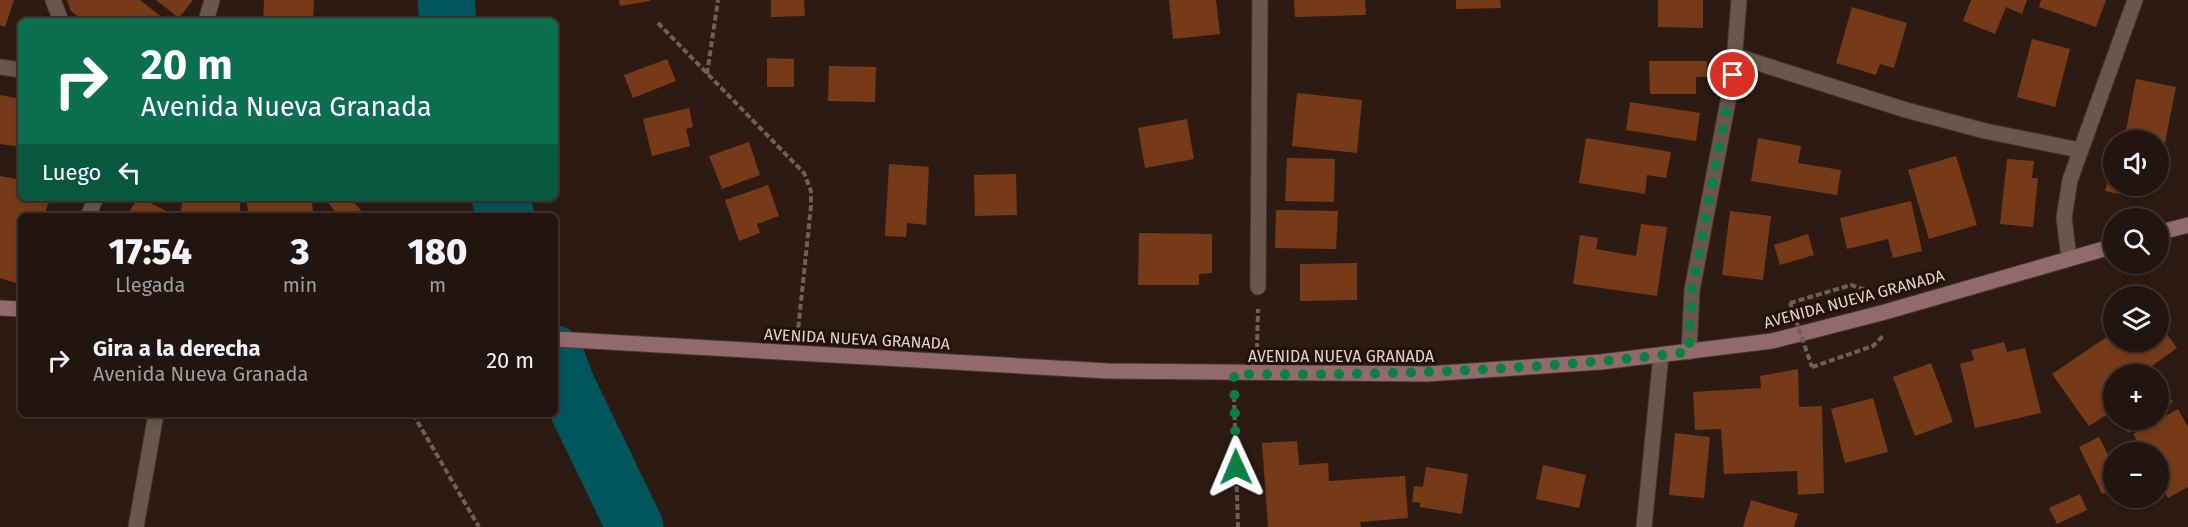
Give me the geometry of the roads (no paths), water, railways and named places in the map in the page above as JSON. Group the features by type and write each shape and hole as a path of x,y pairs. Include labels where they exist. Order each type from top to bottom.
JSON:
{"street":[{"path":"53,0 59,18"},
{"path":"207,18 212,0"},
{"path":"1258,287 1260,0"},
{"path":"1689,352 1692,290 1736,56 1739,0"},
{"path":"2069,258 2064,218 2066,200 2079,150 2135,0"},
{"path":"1736,56 1906,110 1984,131 2079,150"},
{"path":"0,67 18,70"},
{"path":"2169,230 2188,225"},
{"name":"AVENIDA NUEVA GRANADA","path":"558,339 1108,371 1256,375 1427,374 1661,355 1772,341 1816,331 2103,249"},
{"path":"0,308 18,309"},
{"path":"1644,527 1661,355"},
{"path":"136,527 155,417"}],"waterway":[{"path":"446,0 448,18"},
{"path":"501,201 505,213"},
{"path":"558,362 566,384 635,527"}]}
